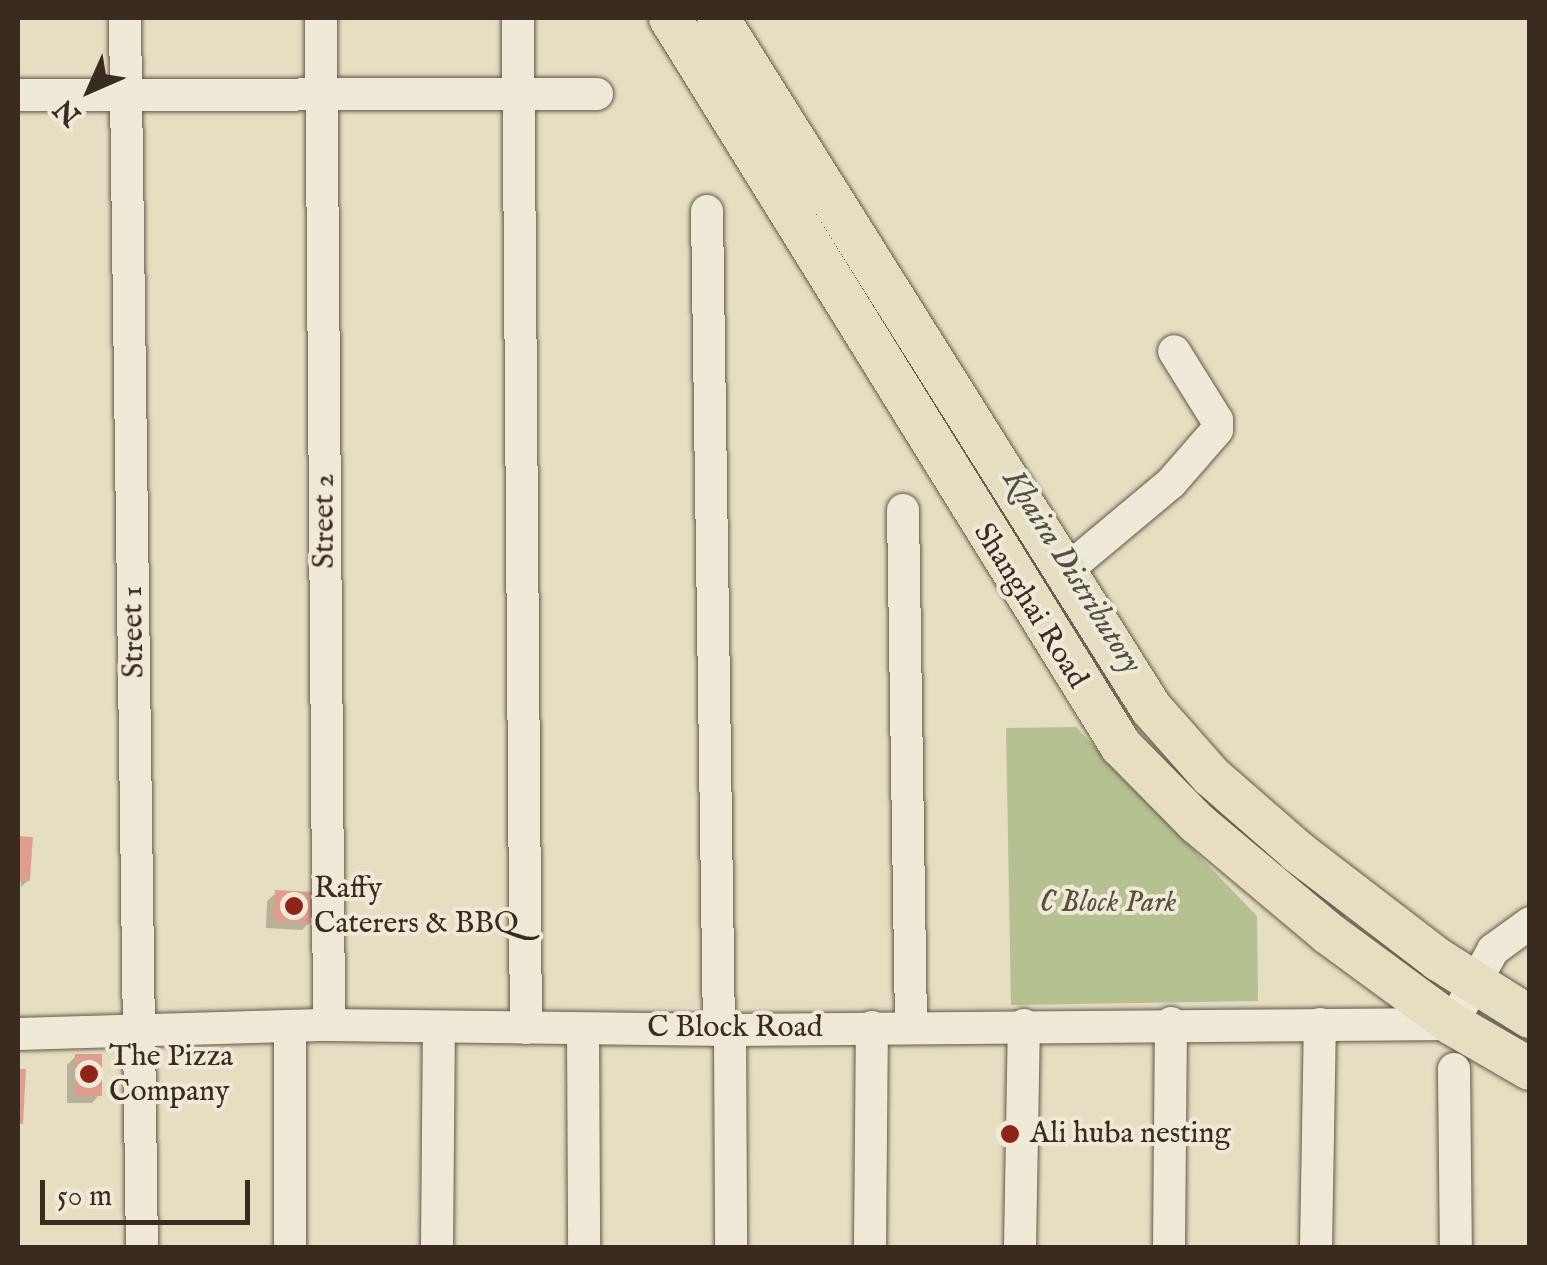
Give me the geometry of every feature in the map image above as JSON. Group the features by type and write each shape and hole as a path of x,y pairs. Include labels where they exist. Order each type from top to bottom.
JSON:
{"main road":[{"name":"Shanghai Road","path":"670,18 1121,746 1260,878 1465,1005 1530,1017"},
{"name":"Shanghai Road","path":"718,18 1062,574 1152,708 1211,776 1465,1005 1530,1069"}],"street":[{"name":"Street 1","path":"125,18 142,1248"},
{"name":"Street 2","path":"321,18 329,1025"},
{"path":"518,18 526,1028"},
{"path":"18,95 597,94"},
{"path":"707,211 731,1248"},
{"path":"1062,574 1172,483 1217,430 1218,420 1174,351"},
{"path":"903,510 911,1027"},
{"path":"1465,1005 1493,950 1530,923"},
{"name":"C Block Road","path":"18,1034 329,1025 725,1030 1171,1022 1320,1024 1465,1005"},
{"path":"1169,1248 1171,1022"},
{"path":"1316,1248 1320,1024"},
{"path":"1020,1248 1024,1025"},
{"path":"290,1026 290,1248"},
{"path":"870,1248 872,1027"},
{"path":"437,1248 439,1029"},
{"path":"583,1029 584,1248"},
{"path":"1454,1070 1456,1248"}],"green space":[{"name":"C Block Park","path":"1076,727 1257,916 1258,1001 1011,1005 1006,728"}],"building":[{"path":"18,836 33,837 30,881 18,880"},
{"name":"Raffy Caterers & BBQ","path":"275,890 315,892 313,923 273,921"},
{"name":"The Pizza Company","path":"75,1054 102,1054 102,1096 75,1096"},
{"path":"18,1069 26,1069 23,1124 18,1123"}],"waterway":[{"name":"Khaira Distributory","path":"888,330 1109,681"},
{"name":"Khaira Distributory","path":"1234,824 1275,860"},
{"name":"Khaira Distributory","path":"1299,879 1342,912"},
{"name":"Khaira Distributory","path":"1468,1003 1530,1040"}],"place":[{"name":"Raffy Caterers & BBQ","path":"294,906"},
{"name":"The Pizza Company","path":"89,1074"},
{"name":"Ali huba nesting","path":"1010,1134"}]}
